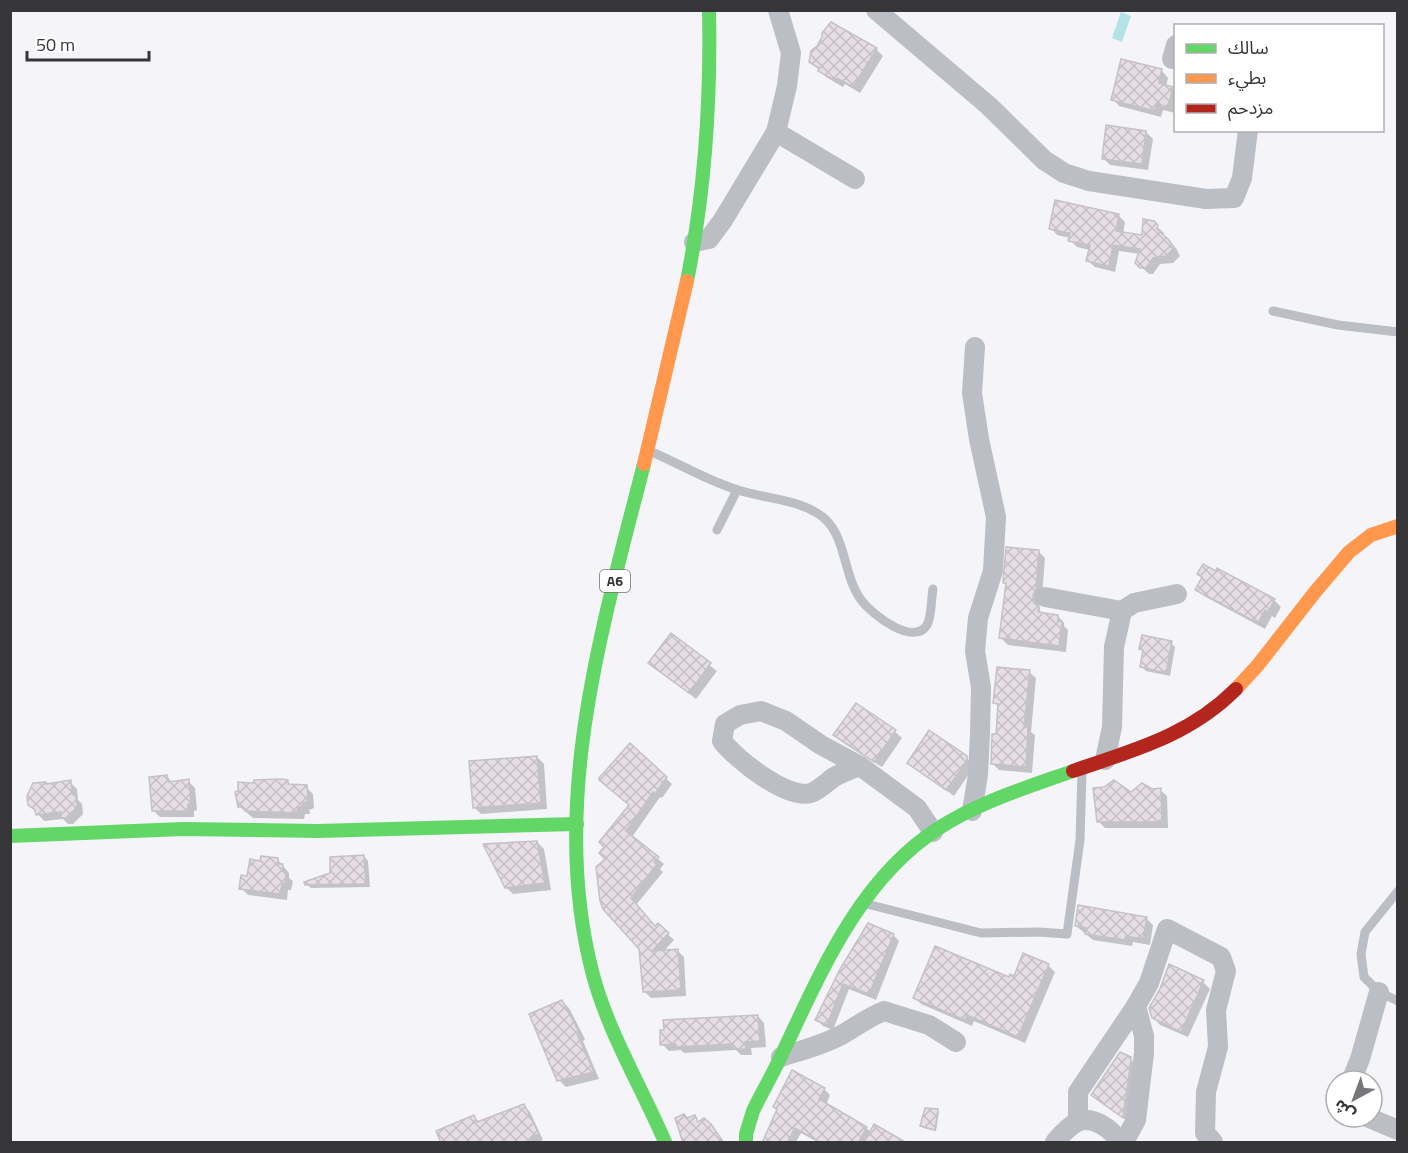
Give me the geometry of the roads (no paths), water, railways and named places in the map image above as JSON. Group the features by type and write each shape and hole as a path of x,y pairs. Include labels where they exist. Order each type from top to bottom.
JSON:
{"main road":[{"name":"A6","path":"659,1141 600,997 583,920 577,824 582,759 595,672 608,608 648,451 694,242 705,158 709,10"},
{"path":"746,1143 744,1137 752,1112 781,1057 804,1002 844,930 889,872 933,832 972,812 1029,787 1180,733 1210,712 1240,686 1311,595 1347,554 1364,540 1381,531 1398,526"},
{"path":"10,836 183,829 318,831 577,824"}],"street":[{"path":"694,242 709,239 776,132 787,86 791,53 778,10"},
{"path":"876,10 989,106 1044,160 1064,173 1089,181 1206,199 1234,198 1242,178 1248,132"},
{"path":"776,132 855,179"},
{"path":"972,812 978,775 981,687 975,651 978,618 993,571 996,517 978,439 972,393 975,347"},
{"path":"1104,760 1112,727 1114,647 1122,611 1134,603 1177,594"},
{"path":"1045,597 1122,611"},
{"path":"860,766 837,776 811,793 796,793 783,788 731,752 722,741 725,724 740,715 761,711 786,721 821,745 860,766 917,808 933,832"},
{"path":"1078,1121 1078,1092 1149,983 1167,929 1221,957 1226,971 1216,1010 1218,1047 1206,1092 1205,1133 1213,1143"},
{"path":"1356,1069 1379,992"},
{"path":"1124,1143 1136,1120 1144,1053 1144,1036 1136,1006"},
{"path":"781,1057 821,1044 884,1011 929,1025 956,1042"},
{"path":"1055,1143 1078,1121 1091,1120 1104,1126 1119,1143"},
{"path":"1384,1124 1398,1130"}],"lane":[{"path":"1273,311 1338,325 1398,332"},
{"path":"648,451 737,490 803,506 826,519 835,530 846,564 862,601 885,622 900,630 912,632 922,630 928,623 933,589"},
{"path":"717,530 737,490"},
{"path":"864,903 981,933 1067,934 1080,840 1083,768"},
{"path":"1398,891 1365,932 1361,954 1364,977 1379,992 1398,1001"}],"water":[{"path":"1121,12 1131,16 1122,42 1112,38"}]}
